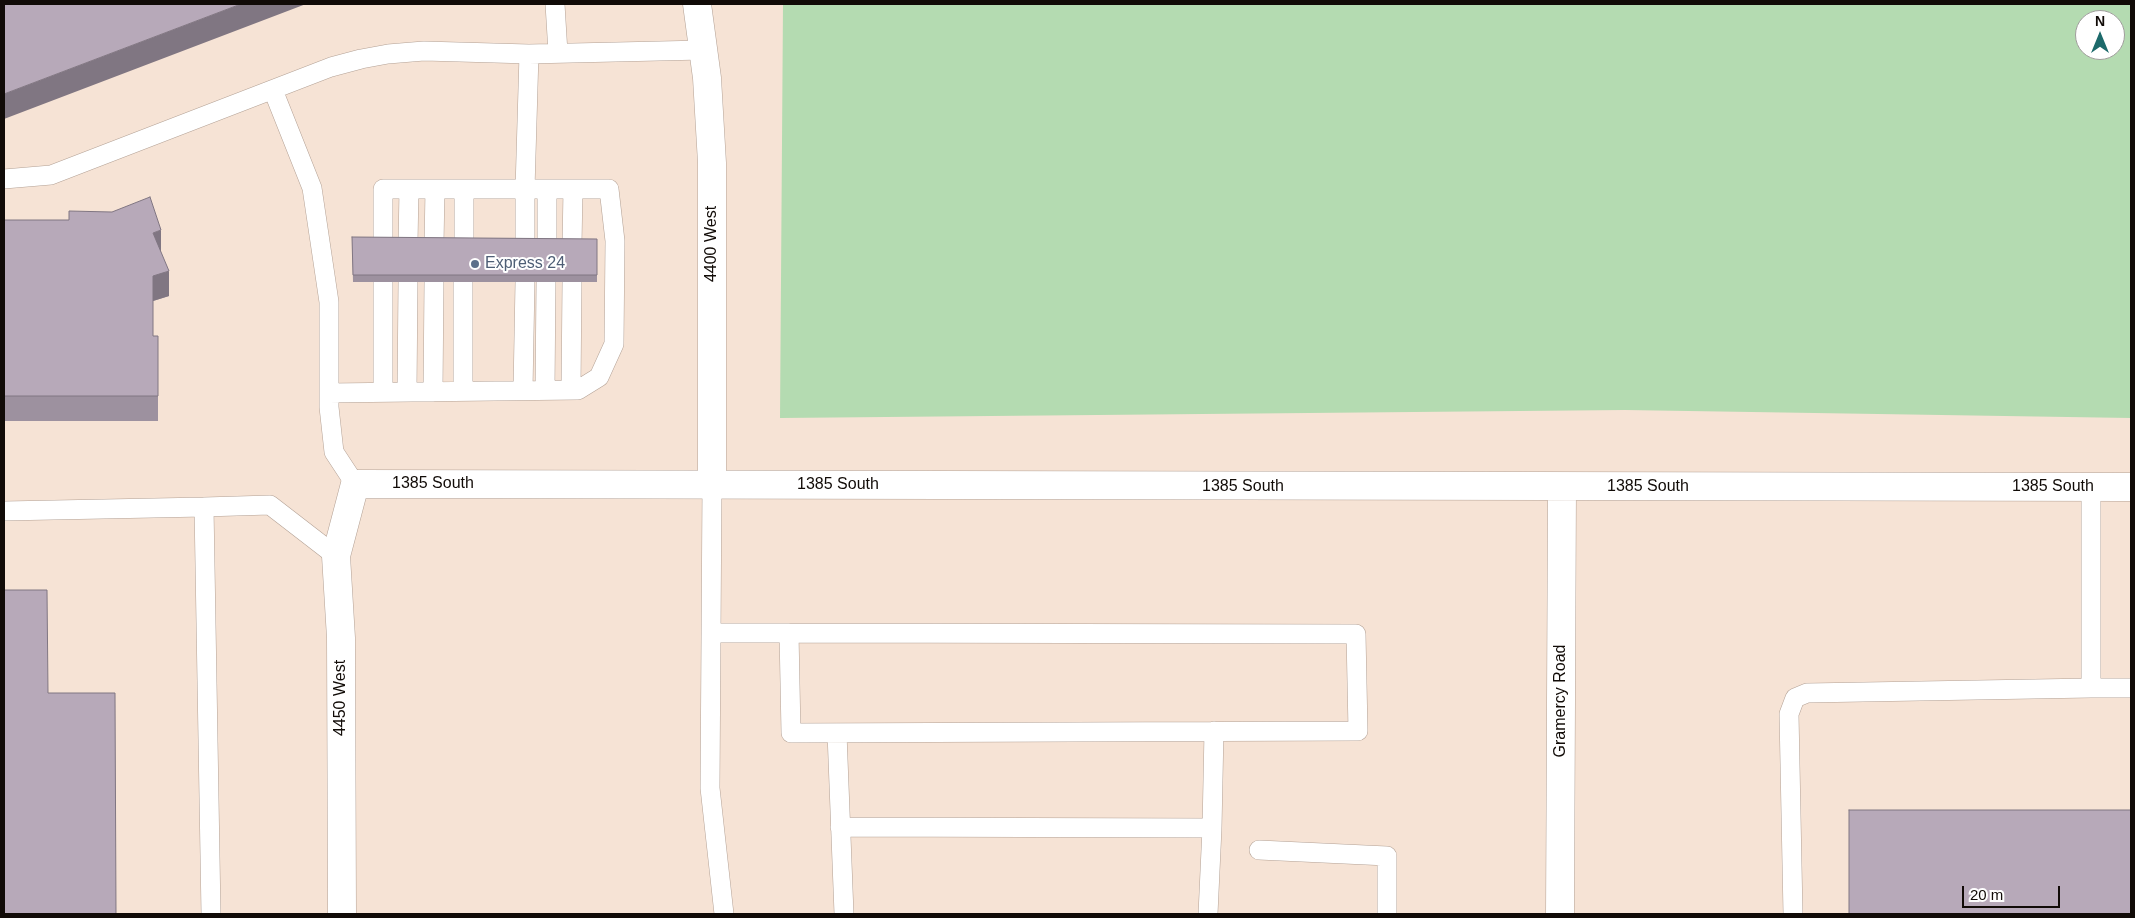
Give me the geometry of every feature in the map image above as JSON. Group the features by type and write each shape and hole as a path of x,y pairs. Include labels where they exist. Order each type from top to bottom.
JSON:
{"street":[{"name":"4400 West","path":"697,4 707,78 712,163 712,485"},
{"name":"1385 South","path":"354,484 1562,488 2131,487"},
{"name":"4450 West","path":"342,914 341,638 336,556 354,484"},
{"name":"Gramercy Road","path":"1560,914 1562,488"}],"lane":[{"path":"555,4 558,53"},
{"path":"4,180 51,175 331,68 361,59 388,54 424,51 529,54 703,50"},
{"path":"525,245 529,54"},
{"path":"273,90 312,188 329,302 329,393 334,452 354,484"},
{"path":"329,393 578,390 599,377 614,344 615,240 609,189 383,189 383,244"},
{"path":"408,244 409,189"},
{"path":"434,245 435,189"},
{"path":"464,189 464,245"},
{"path":"546,246 547,189"},
{"path":"572,246 573,189"},
{"path":"383,282 383,392"},
{"path":"407,392 408,282"},
{"path":"433,392 434,282"},
{"path":"462,391 463,282"},
{"path":"523,390 525,282"},
{"path":"545,390 546,282"},
{"path":"570,390 572,282"},
{"path":"712,485 710,788 724,914"},
{"path":"2091,487 2091,688"},
{"path":"4,510 270,505 336,556"},
{"path":"204,507 211,914"},
{"path":"711,633 789,633 1356,634 1358,731 791,733 789,633"},
{"path":"1793,914 1789,714 1795,698 1807,693 2131,688"},
{"path":"1208,914 1214,731"},
{"path":"838,734 844,914"},
{"path":"840,826 1212,828"},
{"path":"1259,850 1387,856 1387,914"}],"green space":[{"path":"783,4 2131,4 2131,418 1625,410 780,418"}],"building":[{"path":"4,4 241,4 4,94"},
{"path":"150,197 161,230 153,233 169,271 153,276 153,336 158,336 158,396 4,396 4,220 69,220 69,211 112,212"},
{"name":"Express 24","path":"352,237 597,239 597,275 353,275"},
{"path":"4,590 47,590 48,693 115,693 116,914 4,914"},
{"path":"1849,810 2131,810 2131,914 1849,914"}],"place":[{"name":"Express 24","path":"475,264"}]}
